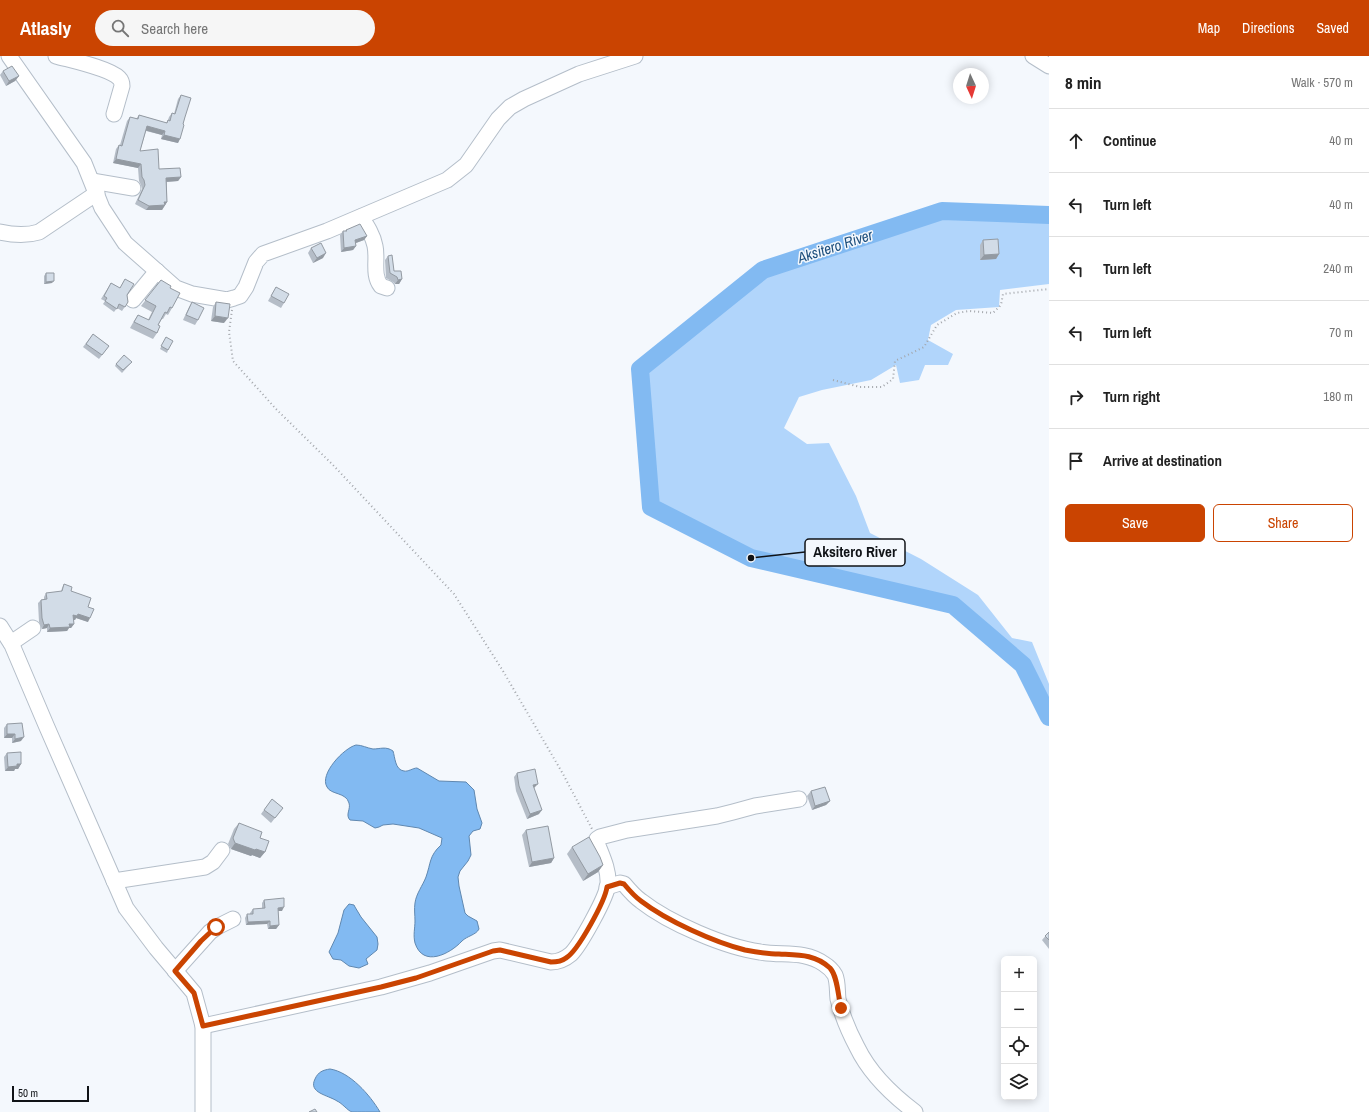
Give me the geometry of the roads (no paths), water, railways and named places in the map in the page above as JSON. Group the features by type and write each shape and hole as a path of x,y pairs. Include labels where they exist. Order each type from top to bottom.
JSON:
{"street":[{"path":"9,56 84,163 102,208 125,242 176,288 192,294 227,300 240,296 246,287 256,262 263,254 327,231 447,180 459,172 475,154 498,120 510,107 579,74 635,56"},
{"path":"56,56 101,69 118,77 122,82 122,86 114,114"},
{"path":"1033,56 1049,66"},
{"path":"0,232 28,235 39,232 94,187 133,188"},
{"path":"361,217 376,246 377,279 381,286 387,288"},
{"path":"133,300 157,271"},
{"path":"0,626 11,643 126,908 156,948 194,993 203,1026 203,1112"},
{"path":"11,643 33,628"},
{"path":"203,1026 388,985 430,973 493,951 500,950 551,962 557,962 566,958 574,950 599,908 607,887 608,876 597,839 627,830 734,812 754,806 799,799"},
{"path":"114,881 205,867 213,862 222,850"},
{"path":"607,887 620,883 624,884 640,900 670,919 734,946 761,952 806,955 823,963 834,974 843,1016 857,1048 866,1063 884,1086 896,1098 915,1112"},
{"path":"175,971 210,932 216,927 233,919"}],"waterway":[{"name":"Aksitero River","path":"1049,215 942,211 763,270 640,369 651,507 751,558 953,605 1023,665 1049,717"}],"place":[{"name":"Aksitero River","path":"751,558"}]}
